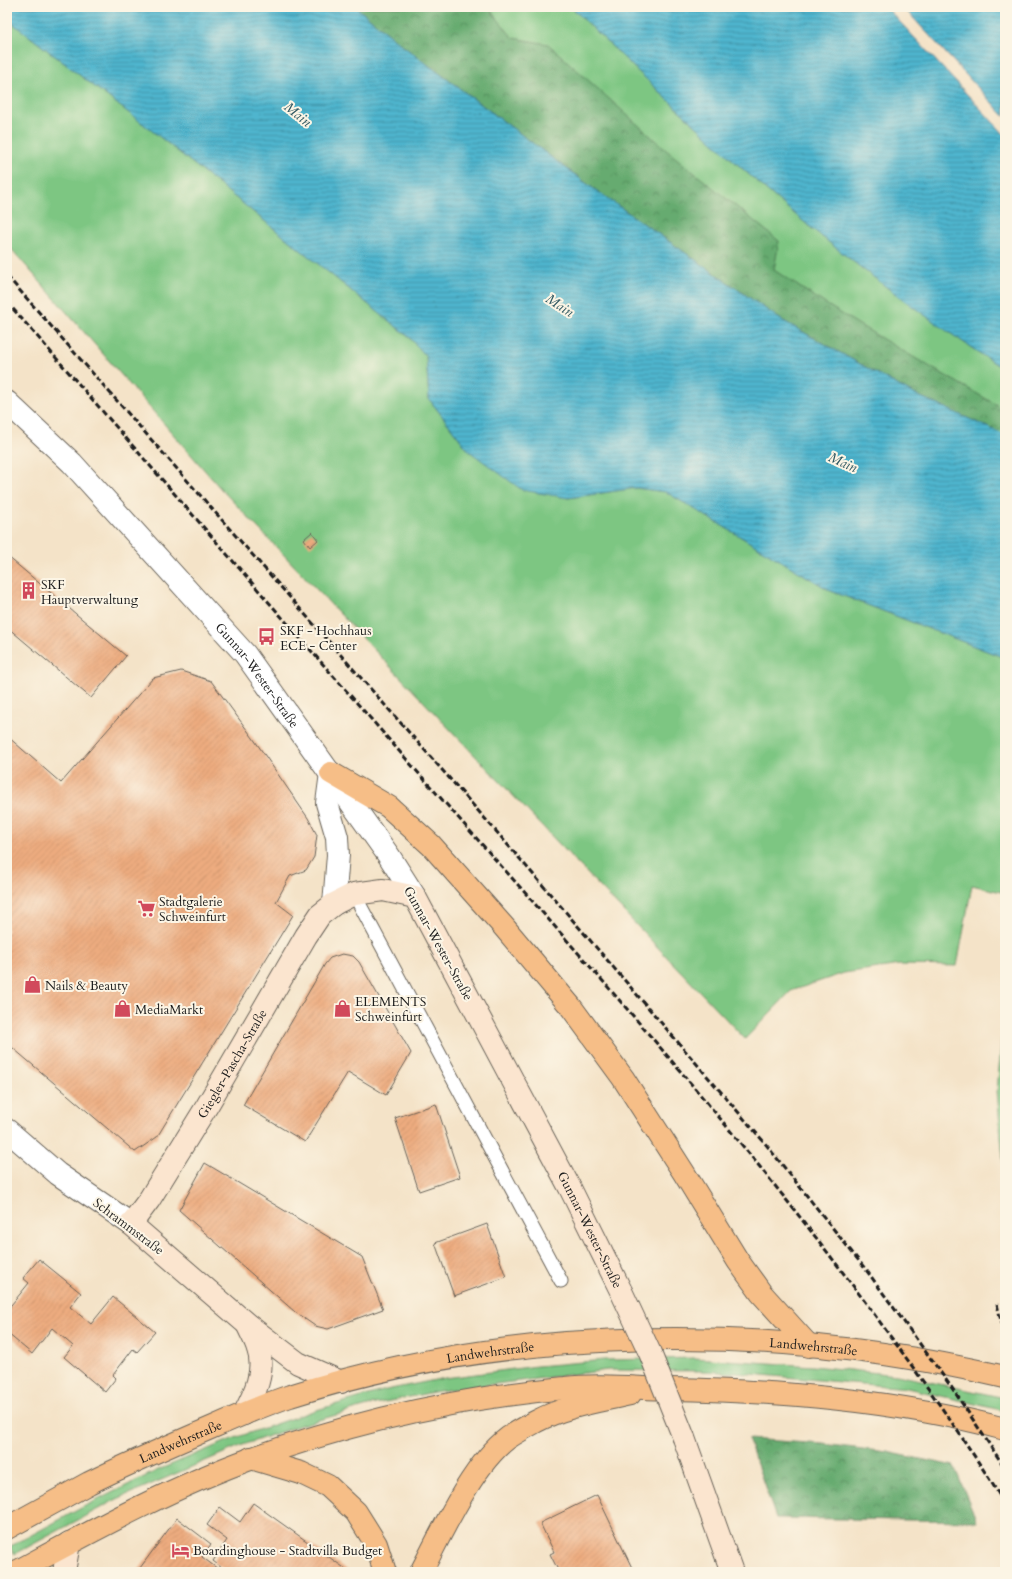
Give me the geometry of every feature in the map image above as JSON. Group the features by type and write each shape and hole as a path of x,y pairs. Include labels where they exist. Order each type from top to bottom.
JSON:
{"main road":[{"path":"331,773 388,807 431,845 504,927 561,996 623,1078 738,1261 761,1293 808,1346"},
{"name":"Landwehrstraße","path":"7,1528 97,1480 165,1447 289,1396 408,1366 493,1351 570,1342 658,1338 858,1350 946,1364 1005,1377"},
{"path":"16,1572 125,1513 162,1495 251,1458 333,1432 492,1396 567,1387 610,1385 655,1388 745,1390 847,1400 917,1410 1005,1429"},
{"path":"421,1572 460,1499 486,1461 508,1439 538,1420 570,1409 655,1388"},
{"path":"251,1458 301,1473 328,1486 356,1512 376,1544 385,1572"}],"street":[{"name":"Gunnar-Wester-Straße","path":"7,402 72,463 245,654 331,773 389,856 415,897 570,1188 621,1291 650,1353 684,1438 732,1572"},
{"path":"331,773 327,803 337,837 338,855 334,904"},
{"name":"Giegler-Pascha-Straße","path":"131,1224 149,1200 306,936 320,915 334,904 354,894 382,890 415,897"},
{"name":"Schrammstraße","path":"7,1130 58,1174 131,1224 248,1325 298,1363 341,1382"},
{"name":"Schrammstraße","path":"244,1414 254,1395 260,1374 259,1350 248,1325"},
{"path":"64,1572 69,1543"}],"lane":[{"path":"354,894 561,1281"}],"green space":[{"path":"356,7 571,7 699,129 804,222 860,267 917,309 1005,370 1005,435 910,392"},
{"path":"356,7 488,7 513,38 548,44 665,149 779,241 774,270 856,323 997,405 1005,417 1005,426 998,432 910,392 780,319 590,186 403,46"},
{"path":"7,19 160,137 409,337 426,355 429,399 469,451 568,498 636,488 666,492 831,591 1005,658 1005,893 972,885 957,966 900,965 844,973 791,991 745,1039 221,489 7,244"},
{"path":"1005,996 1005,1183 997,1091"},
{"path":"695,1358 813,1366 897,1375 1005,1398 1005,1411 907,1388 702,1371 608,1370 439,1391 375,1404 301,1425 240,1446 117,1499 15,1554 9,1547 85,1506 156,1471 232,1439 313,1411 386,1390 445,1378 537,1366 605,1360"},
{"path":"748,1439 823,1444 887,1452 954,1466 977,1521 776,1518"}],"water":[{"name":"Main","path":"7,7 356,7 403,46 590,186 780,319 910,392 1005,435 1005,658 831,591 666,492 636,488 568,498 522,490 469,451 429,399 426,356 409,337 160,137 7,19"},
{"path":"571,7 886,7 1005,135 1005,370 888,288 804,222 699,129"},
{"path":"903,7 1005,7 1005,117"}],"building":[{"path":"312,532 318,540 310,547 304,539"},
{"name":"SKF Hauptverwaltung","path":"7,556 126,656 91,698 7,627"},
{"name":"Stadtgalerie Schweinfurt","path":"181,671 211,681 253,738 308,818 317,835 314,857 306,870 290,876 276,902 293,915 157,1137 135,1152 7,1043 7,736 61,783 153,678"},
{"name":"ELEMENTS Schweinfurt","path":"342,954 353,956 359,962 411,1053 386,1095 348,1072 305,1142 243,1105 325,964 330,958"},
{"path":"436,1104 460,1177 419,1191 395,1118"},
{"path":"205,1163 362,1257 383,1309 328,1329 315,1326 295,1312 179,1210"},
{"path":"487,1224 506,1277 454,1296 435,1243"},
{"path":"39,1259 81,1293 70,1307 91,1324 113,1297 155,1332 137,1352 133,1349 113,1375 116,1378 105,1392 64,1357 73,1346 52,1328 32,1354 7,1333 7,1310 29,1283 23,1278"},
{"path":"597,1495 634,1572 559,1572 550,1554 554,1552 540,1523"},
{"path":"253,1503 350,1572 227,1572 213,1561 227,1540 207,1525 220,1507 240,1522"},
{"name":"Boardinghouse - Stadtvilla Budget","path":"177,1518 211,1544 202,1557 222,1572 137,1572"}],"railway":[{"path":"7,276 495,830 764,1142 867,1271 952,1388 1005,1468"},
{"path":"7,302 348,693 572,946 733,1134 836,1263 885,1329 947,1415 1005,1504"},
{"path":"997,1304 1005,1338"}],"place":[{"name":"SKF Hauptverwaltung","path":"28,591"},
{"name":"SKF - Hochhaus ECE - Center","path":"267,637"},
{"name":"Stadtgalerie Schweinfurt","path":"146,908"},
{"name":"Nails & Beauty","path":"32,985"},
{"name":"ELEMENTS Schweinfurt","path":"342,1008"},
{"name":"MediaMarkt","path":"122,1009"},
{"name":"Boardinghouse - Stadtvilla Budget","path":"180,1550"}]}
